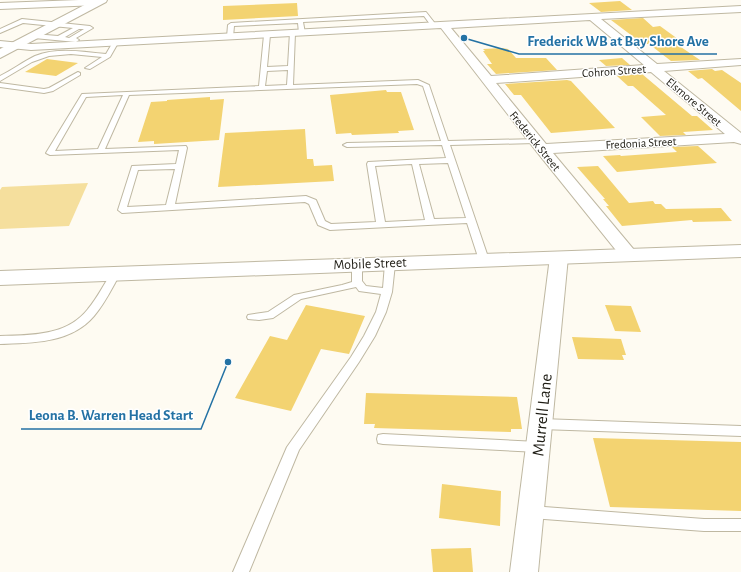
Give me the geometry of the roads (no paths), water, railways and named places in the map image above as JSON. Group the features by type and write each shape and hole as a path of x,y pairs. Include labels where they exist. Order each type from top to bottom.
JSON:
{"street":[{"path":"729,0 741,4"},
{"path":"0,6 101,1"},
{"path":"0,54 101,1"},
{"path":"0,44 31,47 60,41 115,43 741,9"},
{"name":"Elsmore Street","path":"592,17 740,138"},
{"name":"Frederick Street","path":"439,25 487,80 628,255"},
{"name":"Cohron Street","path":"487,80 741,62"},
{"name":"Fredonia Street","path":"539,145 740,138"},
{"name":"Mobile Street","path":"0,278 115,274 358,274 390,264 741,251"},
{"name":"Murrell Lane","path":"524,572 559,257"}],"lane":[{"path":"230,37 231,25 300,21 426,14 439,25"},
{"path":"0,31 22,21 90,28 73,42"},
{"path":"290,87 291,68 300,21"},
{"path":"34,36 60,41 79,27"},
{"path":"262,88 267,35"},
{"path":"88,68 108,56 115,43"},
{"path":"0,79 37,58 49,54 62,53 108,56"},
{"path":"264,69 291,68"},
{"path":"0,85 44,91 51,90 78,74"},
{"path":"170,207 183,148 50,153 84,95 422,83 426,85 484,260"},
{"path":"100,152 128,93"},
{"path":"347,145 446,143 539,145"},
{"path":"381,224 370,164 452,160"},
{"path":"415,162 430,222"},
{"path":"180,166 135,168 122,210 306,199 313,202 321,223 330,227 471,220"},
{"path":"241,572 294,447 336,390 367,339 384,304 390,279 390,264"},
{"path":"0,340 40,338 63,333 81,322 94,307 115,274"},
{"path":"358,274 363,289 387,292"},
{"path":"252,317 266,318 279,311 287,302 297,297 350,287 358,274"},
{"path":"541,424 741,431"},
{"path":"383,439 538,447"},
{"path":"531,512 704,525 741,525"}],"place":[{"name":"Frederick WB at Bay Shore Ave","path":"464,38"},
{"name":"Leona B. Warren Head Start","path":"228,362"}]}
